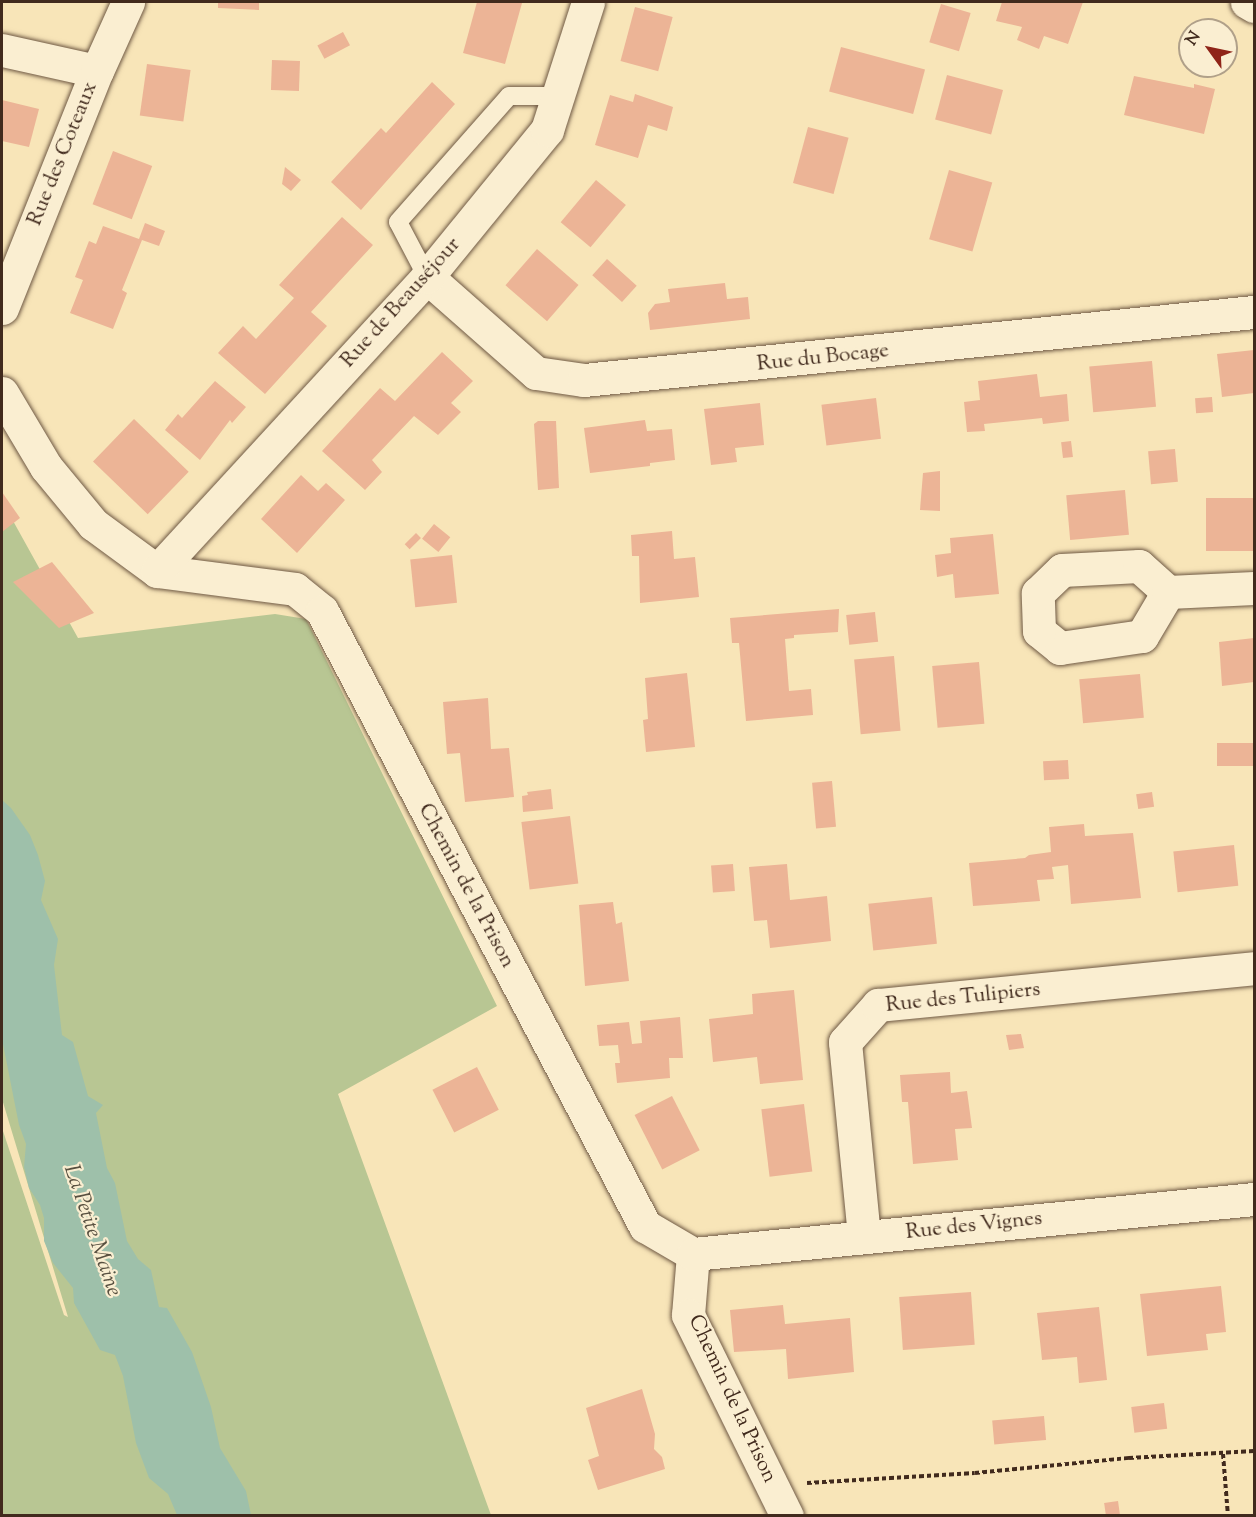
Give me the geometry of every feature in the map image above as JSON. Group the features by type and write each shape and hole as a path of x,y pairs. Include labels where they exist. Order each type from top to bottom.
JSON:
{"street":[{"name":"Rue des Coteaux","path":"2,308 97,71 128,2"},
{"name":"Rue de Beauséjour","path":"158,571 427,277 547,130 588,2"},
{"path":"1247,2 1254,6"},
{"path":"2,50 97,71"},
{"name":"Rue du Bocage","path":"427,277 536,373 584,380 1254,312"},
{"name":"Chemin de la Prison","path":"2,393 46,467 93,524 158,571 295,589 321,611 645,1226 693,1254 688,1315 783,1506"},
{"path":"1168,592 1254,588"},
{"name":"Rue des Tulipiers","path":"864,1236 845,1042 878,1005 1254,968"},
{"name":"Rue des Vignes","path":"693,1254 1254,1198"}],"lane":[{"path":"427,277 398,222 509,96 558,96"}],"path":[{"path":"783,1506 810,1482 975,1473 1129,1458 1223,1454 1254,1450"},
{"path":"1223,1454 1227,1515"}],"shaded area":[{"path":"2,501 78,638 275,614 306,619 497,1006 338,1094 491,1515 2,1515 2,1128 64,1315 68,1317 2,1099"}],"water":[{"name":"La Petite Maine","path":"2,800 11,808 30,835 38,855 45,881 41,900 58,939 54,965 62,1035 73,1042 88,1096 103,1105 96,1113 107,1168 115,1183 127,1241 138,1259 151,1270 159,1307 167,1308 192,1352 211,1407 220,1448 246,1491 251,1515 177,1515 168,1494 149,1478 136,1443 123,1376 115,1355 100,1350 74,1303 73,1288 53,1263 44,1241 44,1218 40,1205 29,1188 24,1167 26,1144 19,1125 2,1039"}],"building":[{"path":"218,2 259,2 259,10 218,8"},
{"path":"477,2 522,3 505,64 463,53"},
{"path":"1002,2 1083,2 1068,44 1044,36 1039,49 1017,40 1022,27 996,21"},
{"path":"941,4 971,13 959,51 929,42"},
{"path":"635,7 673,17 658,71 621,61"},
{"path":"343,32 350,45 324,59 317,46"},
{"path":"841,47 925,70 913,114 829,91"},
{"path":"272,60 300,61 299,91 271,90"},
{"path":"147,64 191,70 183,122 140,115"},
{"path":"947,75 1003,90 991,134 935,119"},
{"path":"1134,76 1194,88 1194,84 1215,89 1204,134 1124,115"},
{"path":"432,82 455,104 361,210 331,182 381,128 386,133"},
{"path":"635,94 673,107 667,131 648,125 638,158 595,145 610,95 633,102"},
{"path":"2,100 39,109 29,147 2,141"},
{"path":"808,127 849,138 834,194 793,183"},
{"path":"113,151 152,166 132,219 93,204"},
{"path":"285,167 301,180 291,191 282,184"},
{"path":"949,170 992,182 972,252 929,239"},
{"path":"596,180 626,205 591,247 561,222"},
{"path":"342,217 373,245 311,312 327,326 265,394 218,353 243,326 256,339 294,298 279,285"},
{"path":"145,223 165,231 159,246 142,240 122,290 127,293 113,329 70,313 83,280 75,277 89,241 96,244 103,226 139,239"},
{"path":"537,249 579,285 547,321 506,285"},
{"path":"607,259 637,286 622,302 592,275"},
{"path":"725,283 727,299 748,297 750,319 650,330 648,313 655,304 670,302 668,289"},
{"path":"1254,350 1254,393 1222,397 1217,354"},
{"path":"442,352 473,381 451,403 461,412 438,435 414,416 372,460 382,472 365,490 322,451 380,388 395,401"},
{"path":"1152,361 1156,407 1093,412 1089,366"},
{"path":"1037,374 1040,397 1067,394 1069,421 1043,424 1042,418 984,424 985,431 967,432 964,402 980,400 978,381"},
{"path":"215,381 246,407 232,423 230,420 200,460 165,430 178,414 182,418"},
{"path":"1212,397 1213,412 1196,413 1195,398"},
{"path":"876,398 881,439 826,445 821,405"},
{"path":"760,403 764,445 735,448 737,462 711,465 704,409"},
{"path":"134,419 189,472 148,514 93,461"},
{"path":"645,420 647,431 672,429 675,460 650,463 650,466 590,473 584,428"},
{"path":"538,421 556,421 559,488 538,490 534,424"},
{"path":"1071,441 1073,457 1063,458 1061,442"},
{"path":"1175,449 1178,482 1151,484 1148,451"},
{"path":"940,471 940,511 920,510 923,473"},
{"path":"301,475 318,491 326,483 345,500 297,553 261,519"},
{"path":"1125,490 1129,535 1070,540 1066,495"},
{"path":"2,492 20,518 2,532"},
{"path":"1206,498 1254,498 1254,551 1206,551"},
{"path":"434,524 450,537 438,552 422,539"},
{"path":"672,531 674,559 695,557 699,597 640,603 639,556 632,556 631,535"},
{"path":"416,533 421,538 410,549 405,544"},
{"path":"993,534 999,594 955,598 953,574 937,577 935,555 951,553 950,538"},
{"path":"452,555 457,603 415,607 410,559"},
{"path":"52,562 94,613 59,628 13,582"},
{"path":"839,609 838,632 794,635 794,638 785,639 789,691 811,689 813,715 746,721 739,643 732,643 730,618"},
{"path":"875,612 878,642 849,645 846,615"},
{"path":"1254,638 1254,682 1222,686 1219,642"},
{"path":"894,656 901,731 861,734 854,659"},
{"path":"979,662 984,724 938,728 932,666"},
{"path":"687,673 695,747 646,752 643,720 648,719 645,678"},
{"path":"1140,674 1144,718 1083,723 1079,679"},
{"path":"488,698 491,749 509,748 514,797 465,802 460,753 447,754 443,702"},
{"path":"1217,743 1254,743 1254,766 1217,766"},
{"path":"1068,760 1069,779 1044,780 1043,761"},
{"path":"832,781 836,827 816,829 812,783"},
{"path":"551,789 553,809 523,812 522,796 528,795 527,792"},
{"path":"1152,792 1154,807 1138,809 1136,794"},
{"path":"570,816 578,883 530,889 521,822"},
{"path":"1084,824 1085,836 1133,833 1141,898 1071,904 1068,865 1052,867 1054,879 1037,880 1040,901 973,906 969,863 1025,858 1029,855 1051,852 1049,827"},
{"path":"1234,845 1238,886 1178,892 1173,851"},
{"path":"733,864 735,891 713,892 711,866"},
{"path":"787,864 790,900 827,896 831,941 770,948 767,920 754,921 749,867"},
{"path":"932,897 937,944 873,950 868,904"},
{"path":"613,902 616,924 622,922 629,981 585,986 579,905"},
{"path":"794,990 803,1080 760,1084 757,1057 713,1062 709,1019 753,1014 752,994"},
{"path":"680,1017 683,1058 669,1058 670,1078 617,1083 615,1063 620,1063 618,1045 599,1046 597,1025 629,1022 632,1044 642,1043 640,1021"},
{"path":"1021,1034 1024,1048 1009,1050 1006,1035"},
{"path":"477,1067 499,1110 454,1132 432,1090"},
{"path":"950,1072 951,1093 967,1091 972,1128 955,1129 958,1160 913,1164 908,1102 902,1102 900,1075"},
{"path":"672,1096 700,1150 662,1169 635,1115"},
{"path":"804,1104 812,1171 770,1177 761,1109"},
{"path":"1221,1286 1226,1332 1206,1334 1208,1350 1147,1356 1140,1294"},
{"path":"971,1292 975,1345 903,1350 899,1297"},
{"path":"783,1305 785,1324 850,1318 854,1372 788,1379 786,1349 734,1352 730,1310"},
{"path":"1099,1307 1107,1380 1079,1383 1077,1357 1042,1360 1037,1313"},
{"path":"642,1389 655,1434 654,1449 662,1457 665,1469 598,1490 588,1460 599,1456 586,1408"},
{"path":"1164,1403 1167,1429 1134,1433 1131,1407"},
{"path":"1044,1416 1046,1440 994,1444 992,1421"},
{"path":"1118,1501 1120,1515 1106,1516 1104,1503"}]}
